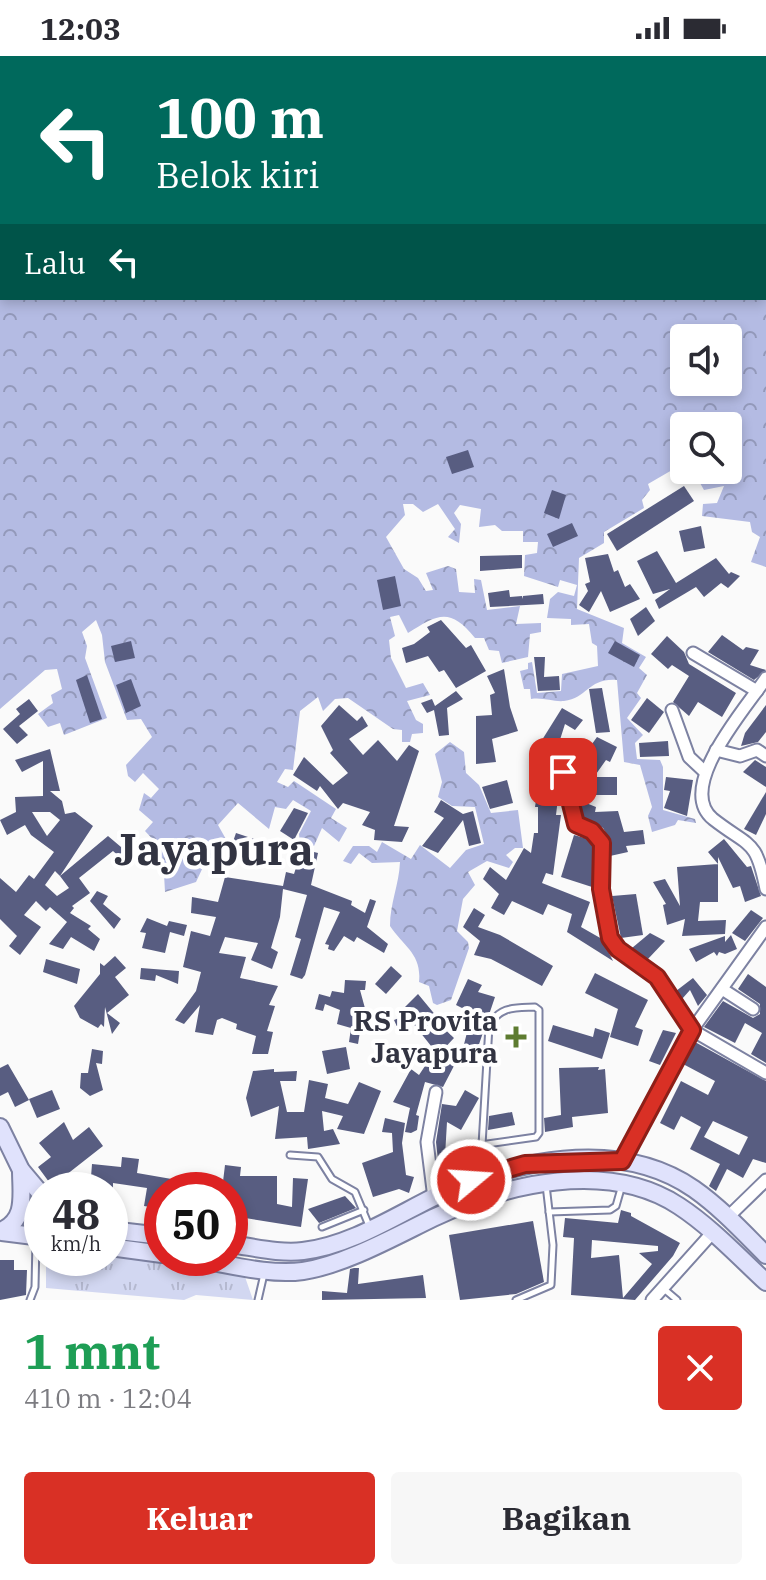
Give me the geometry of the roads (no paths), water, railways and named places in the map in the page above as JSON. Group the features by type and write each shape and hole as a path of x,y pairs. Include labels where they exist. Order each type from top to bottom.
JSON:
{"main road":[{"path":"0,1127 24,1174"},
{"path":"248,1246 298,1252 332,1245 471,1180 525,1164 622,1161 670,1175 694,1189 763,1247"},
{"path":"0,1231 14,1225 21,1211 21,1170"},
{"path":"248,1266 283,1272 319,1267 463,1204 546,1184 622,1184 647,1190 677,1205 713,1232 766,1282"},
{"path":"0,1231 24,1235"}],"street":[{"path":"693,653 757,691"},
{"path":"766,678 716,750 705,772 705,808 710,816 754,847 766,889"},
{"path":"672,710 689,757 705,772"},
{"path":"716,750 740,756 757,750 766,756"},
{"path":"563,772 576,824 592,831 602,843 601,889 610,938 618,949 657,977 692,1030 766,1073"},
{"path":"622,1161 692,1030 766,927"},
{"path":"722,989 753,1009"},
{"path":"434,1198 427,1142 436,1092"},
{"path":"728,1217 766,1180"},
{"path":"652,1300 713,1232"}],"lane":[{"path":"471,1180 470,1156 473,1146 482,1145 536,1137 539,1133 539,1010 535,1007 503,1009 496,1013 489,1026 482,1145"},
{"path":"290,1155 318,1157 332,1179 355,1192 370,1229"},
{"path":"516,1300 551,1285 554,1263 546,1184"},
{"path":"549,1212 610,1210 616,1206 622,1184"},
{"path":"322,1227 364,1210"},
{"path":"258,1300 266,1269"},
{"path":"30,1300 36,1276"},
{"path":"663,1288 677,1300"}],"place":[{"name":"RS Provita Jayapura","path":"516,1037"}],"district":[{"name":"Jayapura","path":"214,850"}]}
